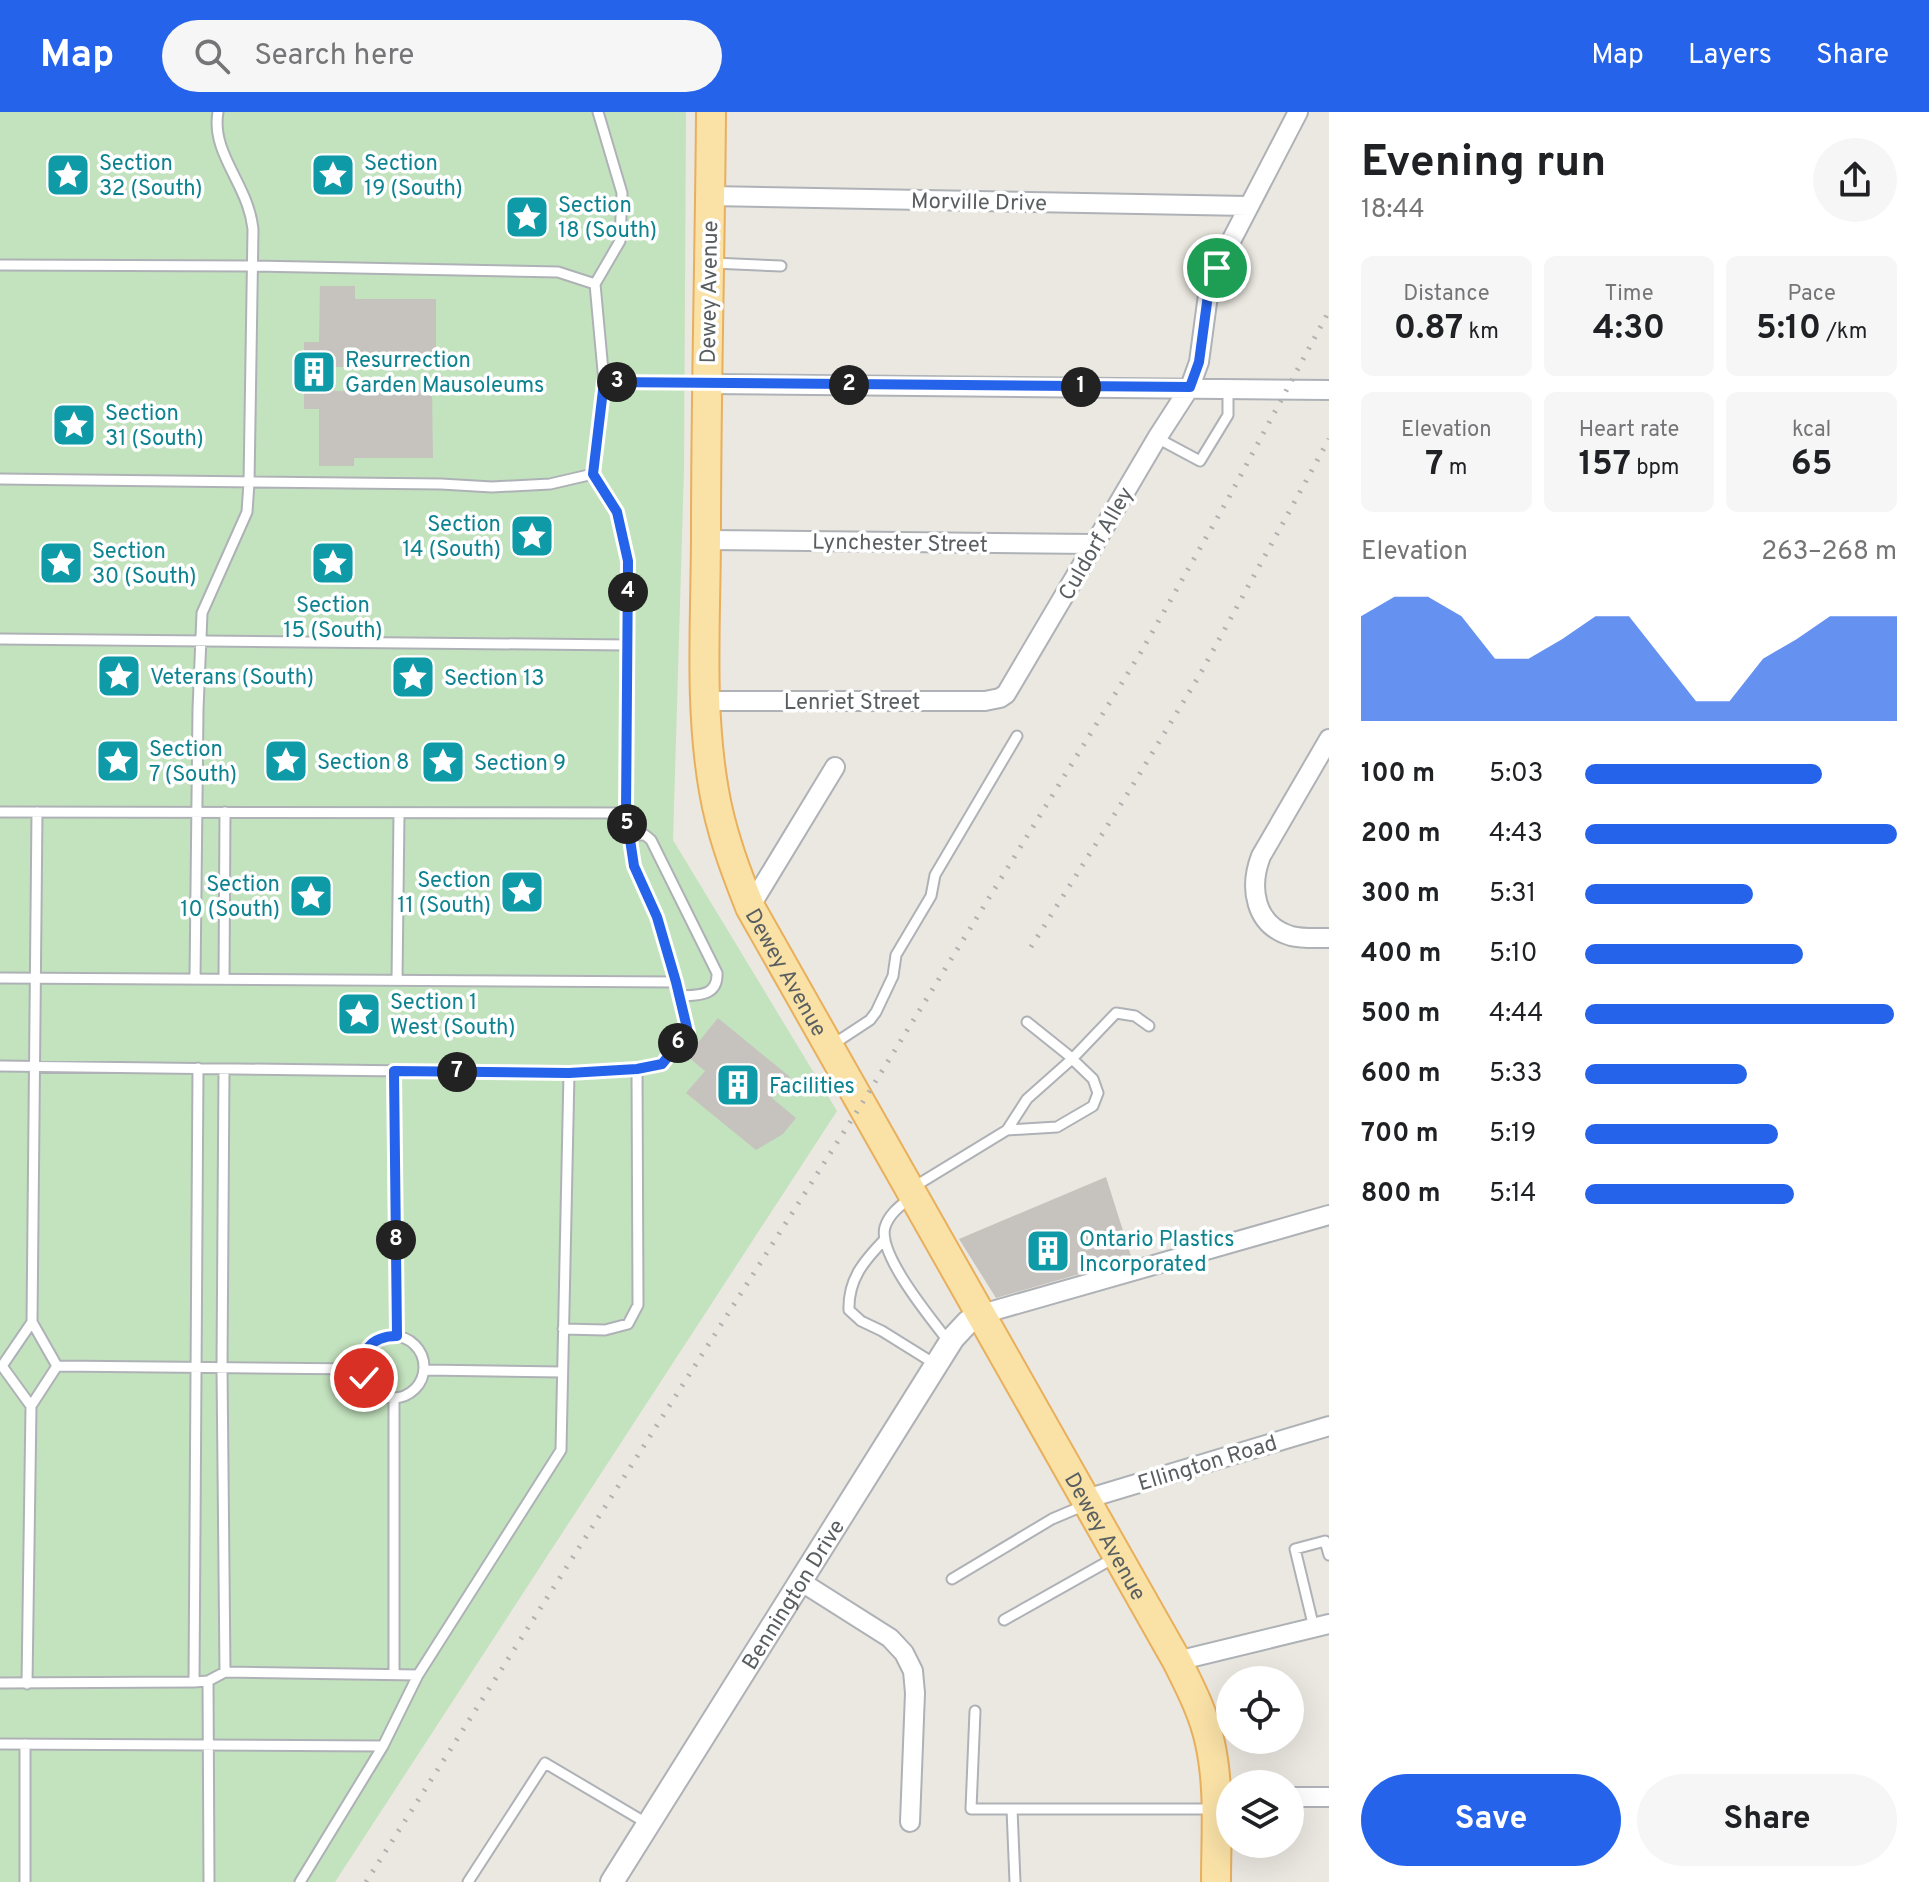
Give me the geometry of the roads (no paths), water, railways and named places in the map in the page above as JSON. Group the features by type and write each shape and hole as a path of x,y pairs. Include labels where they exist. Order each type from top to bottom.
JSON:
{"main road":[{"name":"Dewey Avenue","path":"711,112 704,701 714,793 733,865 750,907 828,1047 1177,1661 1203,1719 1216,1774"},
{"name":"Dewey Avenue","path":"1216,1882 1217,1858"}],"street":[{"name":"Culdorf Alley","path":"1000,698 1011,687 1190,387 1199,362 1212,282 1226,248 1298,112"},
{"name":"Morville Drive","path":"710,196 1248,206"},
{"path":"706,384 1329,390"},
{"name":"Lynchester Street","path":"706,540 1094,544"},
{"name":"Lenriet Street","path":"704,701 970,701 1000,698"},
{"path":"1329,739 1261,856 1254,887 1258,906 1277,930 1303,938 1329,938"},
{"path":"750,907 835,767"},
{"path":"982,1314 1329,1215"},
{"name":"Bennington Drive","path":"612,1882 959,1329 982,1314"},
{"name":"Ellington Road","path":"1087,1502 1329,1426"},
{"path":"800,1581 890,1638 904,1653 913,1671 915,1693 910,1822"},
{"path":"1177,1661 1321,1626"},
{"path":"1304,1797 1329,1797"}],"lane":[{"path":"195,979 202,613 247,512 249,483 253,229 248,205 220,146 216,124 218,112"},
{"path":"0,1066 569,1073 637,1069 662,1064 688,1032 657,917 634,866 626,813 628,561 617,512 593,474 604,382 595,284 620,241 622,193 598,112"},
{"path":"709,263 781,266"},
{"path":"0,265 558,272 595,284"},
{"path":"604,382 706,384"},
{"path":"1157,438 1200,461 1228,415 1228,388"},
{"path":"0,479 492,487 550,484 593,474"},
{"path":"0,639 627,645"},
{"path":"828,1047 870,1020 876,1012 893,976 896,955 931,896 935,875 1017,736"},
{"path":"0,812 626,813"},
{"path":"37,812 32,1322 57,1366"},
{"path":"224,979 225,812"},
{"path":"397,980 399,813"},
{"path":"629,835 645,835 651,840 717,973 718,980 713,989 702,994 680,996"},
{"path":"0,978 676,982"},
{"path":"950,1343 895,1267 885,1239 885,1227 896,1209 911,1193 1007,1130 1027,1099 1072,1059 1116,1013 1135,1016 1149,1026"},
{"path":"1007,1130 1057,1127 1093,1106 1098,1093 1093,1079 1027,1022"},
{"path":"194,1682 198,1068"},
{"path":"224,1069 222,1367 225,1672"},
{"path":"563,1329 605,1330 628,1324 638,1305 637,1069"},
{"path":"394,1071 397,1336"},
{"path":"300,1882 383,1746 418,1675 561,1450 569,1073"},
{"path":"885,1239 851,1284 849,1310 861,1321 936,1365"},
{"path":"31,1406 1,1366 32,1322"},
{"path":"384,1336 397,1336 414,1342 424,1359 425,1370 423,1378 411,1392 394,1398 385,1397 369,1386 362,1369 363,1358 374,1341 384,1336"},
{"path":"57,1366 362,1369"},
{"path":"27,1684 31,1406 57,1366"},
{"path":"425,1370 562,1372"},
{"path":"394,1398 394,1674"},
{"path":"952,1579 1052,1519 1087,1502"},
{"path":"1321,1626 1295,1549 1325,1541 1329,1555"},
{"path":"1004,1620 1117,1557"},
{"path":"0,1683 194,1682 208,1681 225,1672 418,1675"},
{"path":"208,1681 209,1882"},
{"path":"975,1711 971,1809 1216,1800"},
{"path":"0,1744 383,1746"},
{"path":"25,1744 25,1882"},
{"path":"468,1882 545,1763 648,1824"},
{"path":"1012,1809 1015,1882"}],"railway":[{"path":"366,1882 861,1105 1141,652 1329,311"},
{"path":"1031,947 1199,676 1329,439"}],"place":[{"name":"Section 32 (South)","path":"68,175"},
{"name":"Section 19 (South)","path":"333,175"},
{"name":"Section 18 (South)","path":"527,217"},
{"name":"Resurrection Garden Mausoleums","path":"314,372"},
{"name":"Section 31 (South)","path":"74,425"},
{"name":"Section 14 (South)","path":"532,536"},
{"name":"Section 30 (South)","path":"61,563"},
{"name":"Section 15 (South)","path":"333,563"},
{"name":"Veterans (South)","path":"119,676"},
{"name":"Section 13","path":"413,677"},
{"name":"Section 7 (South)","path":"118,761"},
{"name":"Section 8","path":"286,761"},
{"name":"Section 9","path":"443,762"},
{"name":"Section 11 (South)","path":"522,892"},
{"name":"Section 10 (South)","path":"311,896"},
{"name":"Section 1 West (South)","path":"359,1014"},
{"name":"Facilities","path":"738,1085"},
{"name":"Ontario Plastics Incorporated","path":"1048,1251"}]}
